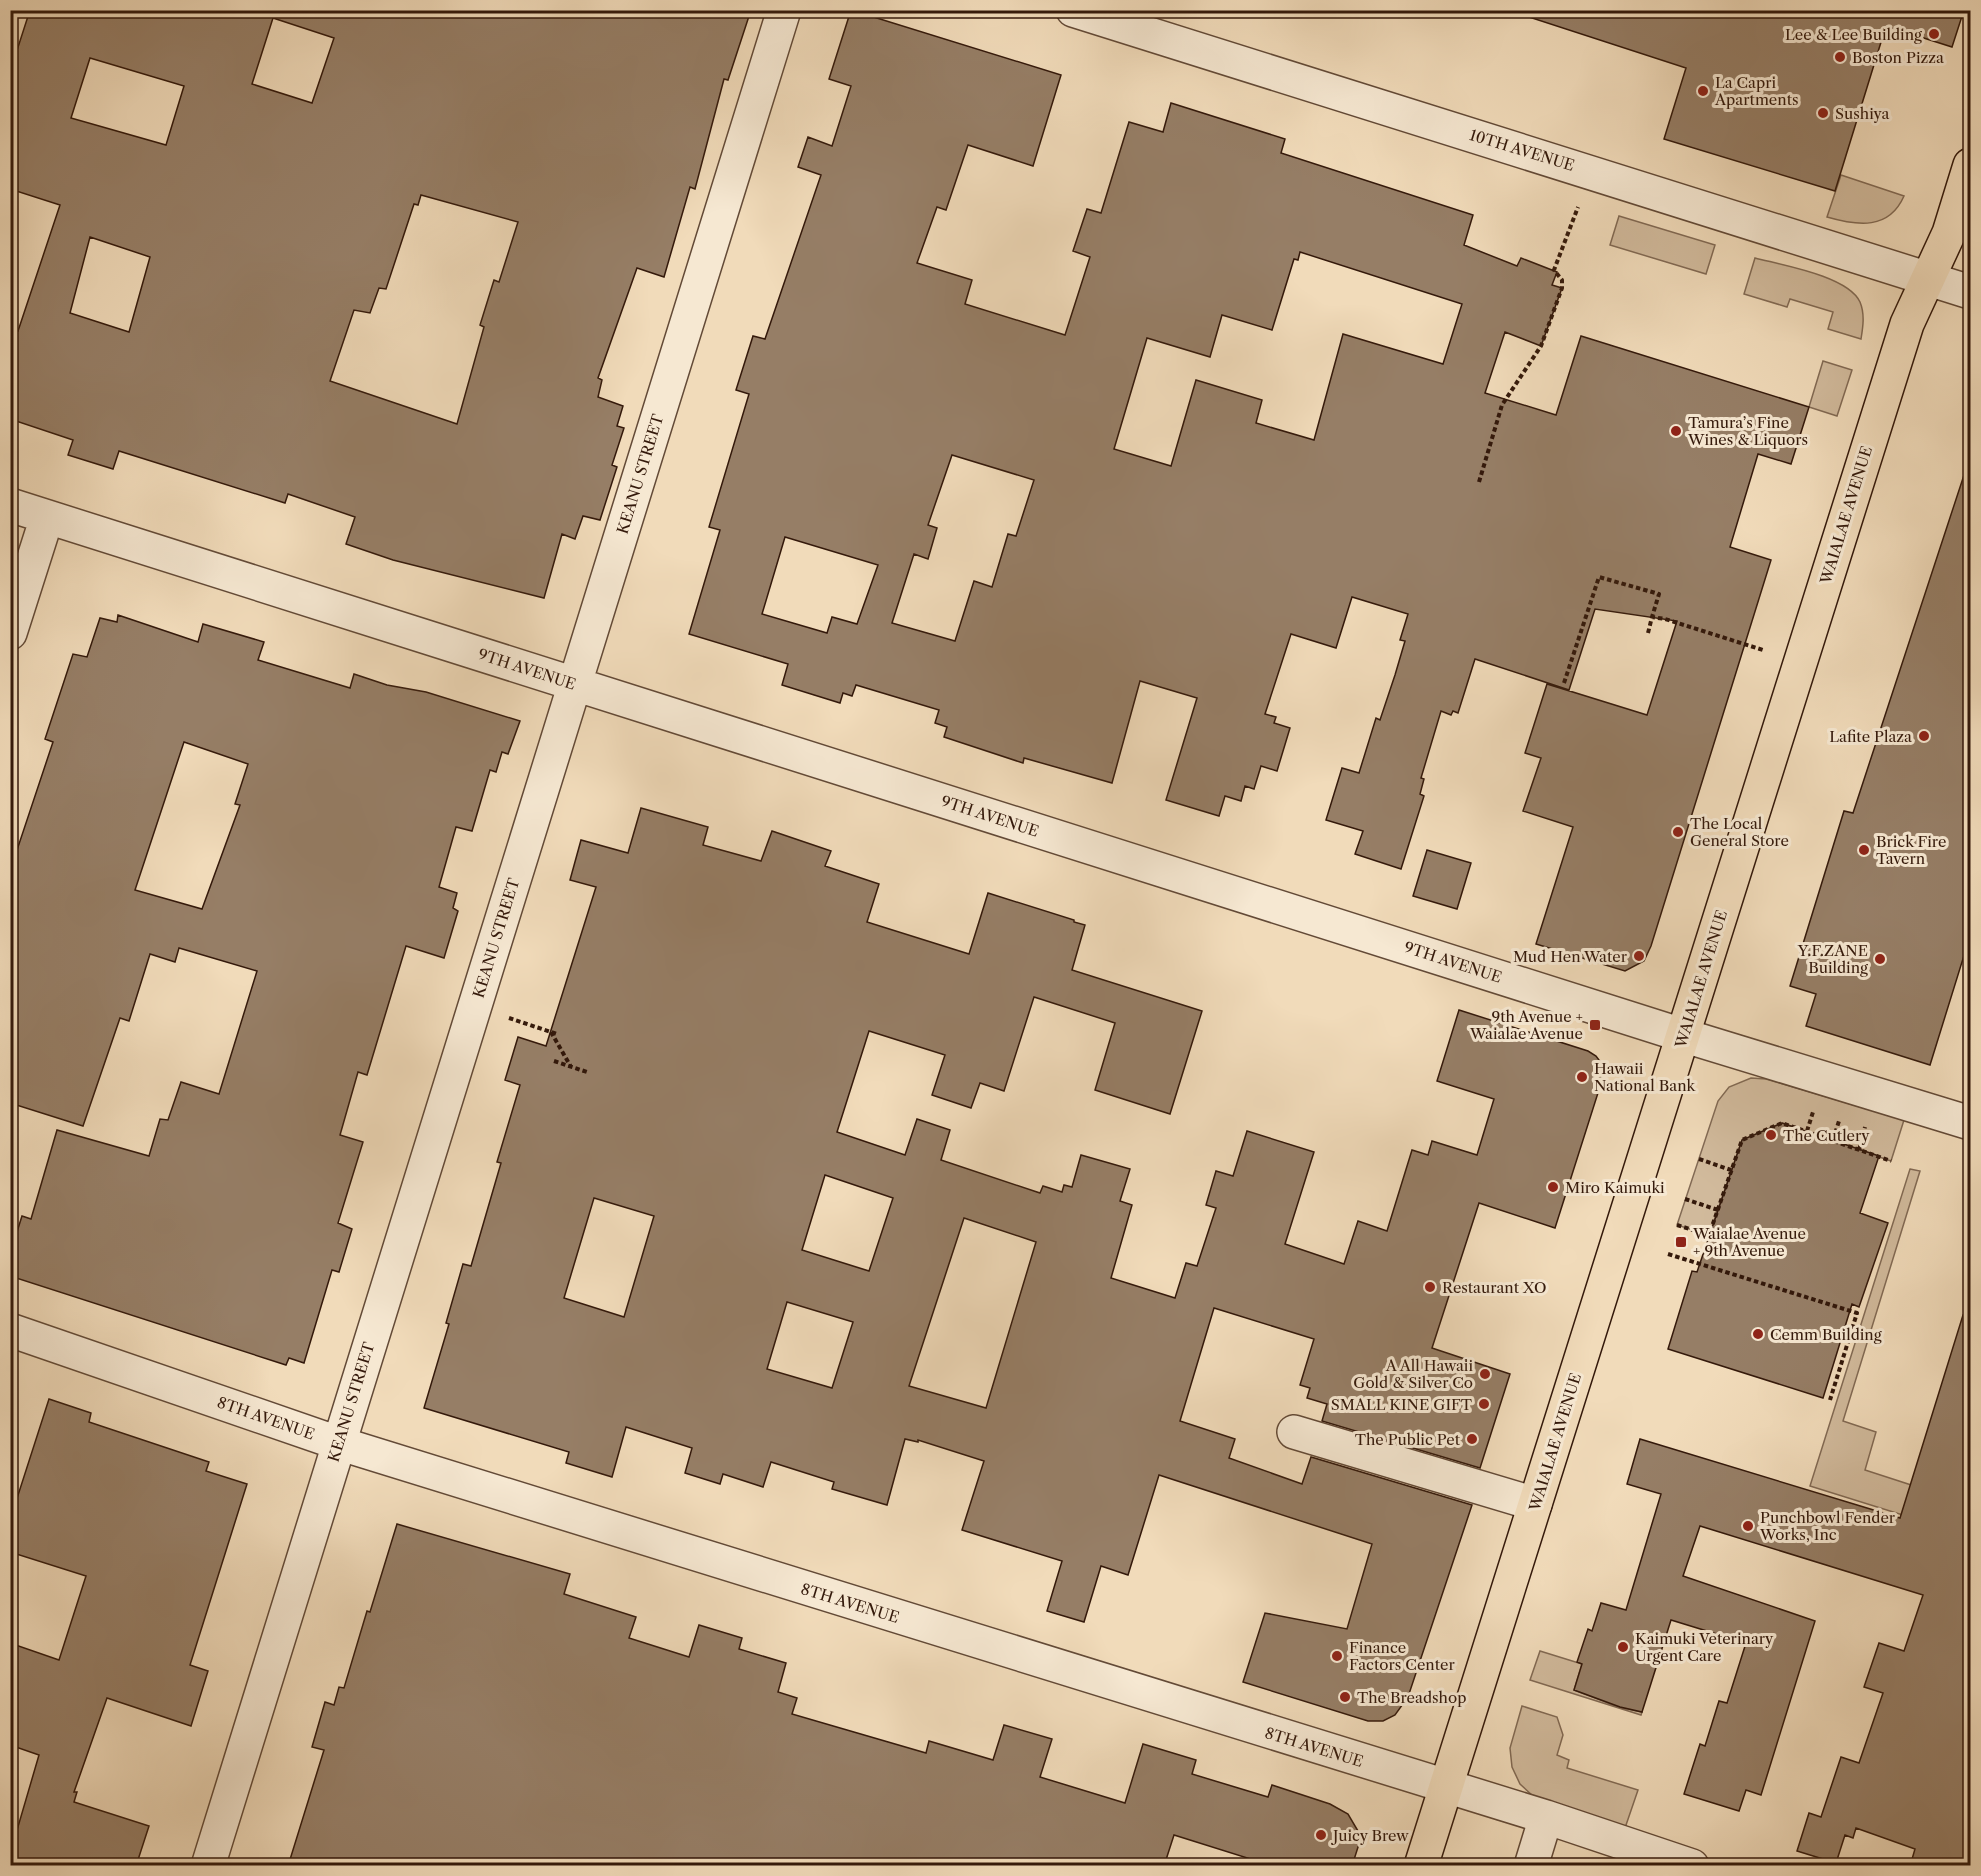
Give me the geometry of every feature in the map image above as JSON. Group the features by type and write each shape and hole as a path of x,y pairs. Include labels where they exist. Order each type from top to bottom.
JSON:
{"main road":[{"name":"WAIALAE AVENUE","path":"1429,1864 1446,1787 1903,334 1949,233 1971,165"}],"street":[{"name":"KEANU STREET","path":"208,1866 784,10"},
{"name":"10TH AVENUE","path":"1073,10 1971,292"},
{"name":"9TH AVENUE","path":"10,505 1683,1035 1971,1123"},
{"path":"10,633 47,517"},
{"name":"8TH AVENUE","path":"10,1330 338,1443 1546,1817 1692,1866"},
{"path":"1294,1432 1535,1504"},
{"path":"1531,1866 1546,1817"}],"path":[{"path":"1479,482 1502,405 1541,346 1562,288 1562,280 1554,270 1579,204"},
{"path":"1564,683 1599,577 1659,594 1648,633"},
{"path":"1652,617 1677,622 1763,650"},
{"path":"502,1015 557,1034"},
{"path":"550,1031 571,1067"},
{"path":"554,1061 587,1072"},
{"path":"1677,1225 1709,1234 1742,1140 1782,1123 1891,1161"},
{"path":"1699,1159 1731,1170"},
{"path":"1685,1199 1718,1210"},
{"path":"1668,1254 1857,1313 1830,1400"}],"shaded area":[{"path":"1841,175 1904,196 1890,215 1871,223 1850,222 1827,217"},
{"path":"1619,216 1715,245 1706,274 1610,245"},
{"path":"1755,258 1829,278 1853,293 1863,311 1861,339 1828,329 1833,312 1790,299 1787,307 1744,294"},
{"path":"1823,361 1852,370 1837,416 1809,407"},
{"path":"1751,1078 1766,1079 1904,1120 1891,1161 1782,1123 1742,1140 1709,1235 1677,1225 1718,1101 1729,1087"},
{"path":"1910,1169 1920,1171 1843,1421 1876,1432 1865,1470 1945,1496 1970,1536 1810,1486"},
{"path":"1540,1651 1582,1664 1574,1690 1619,1707 1642,1712 1641,1715 1530,1680"},
{"path":"1522,1706 1557,1717 1563,1735 1557,1755 1569,1760 1567,1768 1638,1790 1625,1828 1534,1797 1520,1784 1512,1767 1510,1748"}],"building":[{"path":"30,10 751,10 728,80 724,79 695,189 690,187 664,277 637,268 598,378 602,380 598,397 623,406 617,426 624,428 612,465 617,467 600,520 583,516 575,539 562,534 544,598 393,560 346,544 355,517 288,494 285,503 119,451 113,469 68,455 73,440 10,419 10,328 18,331 60,205 10,189 10,72","holes":["273,18 334,38 312,103 252,84","90,58 184,86 166,145 71,118","421,195 518,222 499,282 494,280 480,325 484,327 457,424 330,381 354,310 370,313 379,288 386,289 414,204 418,205","90,237 150,257 129,332 70,313"]},
{"path":"851,10 1061,75 1033,166 968,145 946,210 937,207 917,263 972,280 965,304 1065,335 1090,257 1073,251 1087,209 1101,213 1129,122 1163,132 1171,103 1285,139 1281,153 1473,215 1464,245 1517,266 1521,258 1557,272 1552,285 1562,288 1541,346 1505,332 1485,393 1556,415 1581,336 1809,407 1791,464 1758,454 1730,547 1771,560 1651,946 1644,961 1625,971 1536,944 1573,827 1523,811 1541,758 1525,753 1547,684 1647,715 1677,621 1595,609 1569,690 1475,659 1458,713 1453,711 1451,715 1441,711 1421,778 1424,779 1420,794 1424,796 1401,869 1355,854 1363,831 1326,820 1342,768 1359,773 1376,718 1380,720 1395,675 1405,641 1400,640 1408,614 1352,597 1336,648 1291,634 1265,714 1276,717 1274,723 1290,728 1277,771 1261,766 1254,789 1245,786 1241,801 1225,796 1219,816 1166,800 1197,698 1140,681 1112,783 1024,758 1023,763 944,737 947,727 935,723 939,710 856,685 852,696 843,693 840,703 782,685 788,664 689,634 720,530 709,527 749,394 736,390 753,336 765,339 821,175 798,167 808,137 832,146 851,86 829,79","holes":["1300,252 1462,304 1443,364 1343,334 1314,440 1256,423 1262,400 1196,380 1171,466 1114,449 1147,338 1210,357 1222,315 1272,330 1294,259 1298,260","952,455 1034,480 1016,536 1008,534 992,587 974,581 955,641 892,623 914,554 928,559 937,528 928,525","785,537 878,565 857,624 832,617 827,633 762,614"]},
{"path":"1530,10 1964,10 1952,47 1886,26 1835,191 1664,139 1686,68 1529,17"},
{"path":"1964,475 1971,476 1971,933 1930,1065 1806,1026 1816,994 1790,986 1844,811 1853,813"},
{"path":"118,615 198,642 203,624 264,642 258,660 350,688 354,674 387,685 426,692 520,721 508,754 502,752 496,772 490,770 472,831 456,827 439,887 457,893 453,908 458,911 444,958 406,946 367,1075 358,1072 340,1135 363,1142 338,1223 352,1229 339,1272 332,1270 304,1363 289,1358 286,1365 10,1276 10,1254 22,1216 31,1219 57,1130 149,1156 160,1119 168,1120 181,1082 219,1094 257,971 179,948 175,962 150,954 129,1021 120,1018 83,1126 10,1103 10,871 53,742 45,739 73,654 87,657 100,618 117,622","holes":["184,742 248,764 235,804 240,805 202,909 135,890"]},
{"path":"641,808 708,827 703,845 761,861 772,831 831,851 825,866 879,884 867,922 969,954 988,893 1085,925 1072,970 1202,1011 1170,1114 1095,1090 1115,1023 1034,997 1004,1091 980,1083 971,1108 932,1095 945,1055 869,1031 837,1132 905,1155 917,1119 950,1130 941,1160 1040,1193 1043,1186 1062,1192 1064,1185 1072,1187 1081,1155 1130,1169 1120,1201 1132,1205 1111,1278 1175,1298 1186,1263 1197,1266 1216,1208 1206,1205 1216,1171 1233,1176 1247,1131 1314,1152 1285,1244 1344,1264 1358,1221 1387,1231 1412,1150 1428,1155 1432,1141 1477,1155 1494,1099 1437,1081 1459,1010 1588,1051 1596,1056 1602,1064 1604,1074 1555,1228 1479,1203 1432,1348 1510,1374 1480,1468 1322,1421 1327,1404 1307,1398 1310,1388 1300,1385 1314,1339 1214,1308 1180,1421 1235,1439 1229,1458 1302,1484 1311,1457 1472,1505 1408,1697 1395,1715 1383,1721 1368,1721 1243,1682 1265,1613 1347,1629 1372,1544 1159,1475 1128,1575 1101,1566 1084,1622 1047,1611 1062,1561 962,1530 984,1461 918,1440 918,1442 905,1439 887,1505 832,1489 834,1482 771,1462 763,1487 723,1474 720,1484 685,1473 692,1448 626,1427 612,1477 566,1463 569,1452 424,1408 449,1324 446,1323 463,1264 471,1266 501,1163 497,1162 520,1085 505,1080 518,1037 546,1046 596,887 570,880 581,840 628,853","holes":["825,1175 893,1198 869,1271 802,1250","594,1198 654,1216 624,1317 564,1298","964,1218 1036,1242 986,1408 909,1386","787,1302 853,1322 832,1388 767,1369"]},
{"path":"1427,850 1471,863 1457,909 1413,896"},
{"path":"1782,1123 1879,1156 1860,1213 1888,1223 1859,1307 1852,1304 1823,1398 1668,1349 1692,1271 1697,1272 1742,1140"},
{"path":"1963,1315 1971,1316 1971,1866 1910,1866 1915,1849 1856,1828 1853,1838 1845,1835 1836,1863 1797,1851 1809,1813 1821,1817 1841,1757 1859,1763 1883,1693 1864,1687 1879,1643 1904,1651 1923,1595 1700,1526 1683,1576 1815,1621 1761,1795 1746,1790 1739,1811 1684,1794 1700,1744 1705,1746 1719,1701 1727,1703 1746,1643 1671,1620 1642,1712 1620,1707 1574,1690 1582,1664 1577,1662 1588,1629 1592,1631 1601,1603 1626,1610 1661,1494 1627,1484 1640,1439 1900,1518"},
{"path":"49,1399 91,1413 89,1422 209,1462 206,1471 247,1484 190,1665 208,1671 191,1726 107,1698 74,1792 77,1792 74,1802 149,1826 136,1866 10,1866 10,1854 39,1755 10,1745 10,1643 59,1660 86,1576 10,1552 10,1520"},
{"path":"397,1524 570,1574 564,1594 636,1617 629,1638 689,1657 699,1625 742,1638 739,1649 786,1663 778,1692 797,1698 792,1714 926,1753 929,1741 993,1760 1004,1725 1052,1739 1040,1777 1125,1803 1143,1744 1196,1760 1192,1774 1268,1797 1272,1785 1330,1804 1348,1814 1358,1831 1359,1844 1352,1866 1273,1866 1174,1835 1164,1866 288,1866 324,1750 312,1747 325,1702 334,1705 339,1687 344,1688"}],"place":[{"name":"Lee & Lee Building","path":"1934,34"},
{"name":"Boston Pizza","path":"1840,57"},
{"name":"La Capri Apartments","path":"1703,91"},
{"name":"Sushiya","path":"1823,113"},
{"name":"Tamura’s Fine Wines & Liquors","path":"1676,431"},
{"name":"Lafite Plaza","path":"1924,736"},
{"name":"The Local General Store","path":"1678,832"},
{"name":"Brick Fire Tavern","path":"1864,850"},
{"name":"Mud Hen Water","path":"1639,956"},
{"name":"Y.F.ZANE Building","path":"1880,959"},
{"name":"9th Avenue + Waialae Avenue","path":"1595,1025"},
{"name":"Hawaii National Bank","path":"1582,1077"},
{"name":"The Cutlery","path":"1771,1135"},
{"name":"Miro Kaimuki","path":"1553,1187"},
{"name":"Waialae Avenue + 9th Avenue","path":"1681,1242"},
{"name":"Restaurant XO","path":"1430,1287"},
{"name":"Cemm Building","path":"1758,1334"},
{"name":"A All Hawaii Gold & Silver Co","path":"1485,1374"},
{"name":"SMALL KINE GIFT","path":"1484,1404"},
{"name":"The Public Pet","path":"1472,1439"},
{"name":"Punchbowl Fender Works, Inc","path":"1748,1526"},
{"name":"Kaimuki Veterinary Urgent Care","path":"1623,1647"},
{"name":"Finance Factors Center","path":"1337,1656"},
{"name":"The Breadshop","path":"1345,1697"},
{"name":"Juicy Brew","path":"1321,1835"}]}
